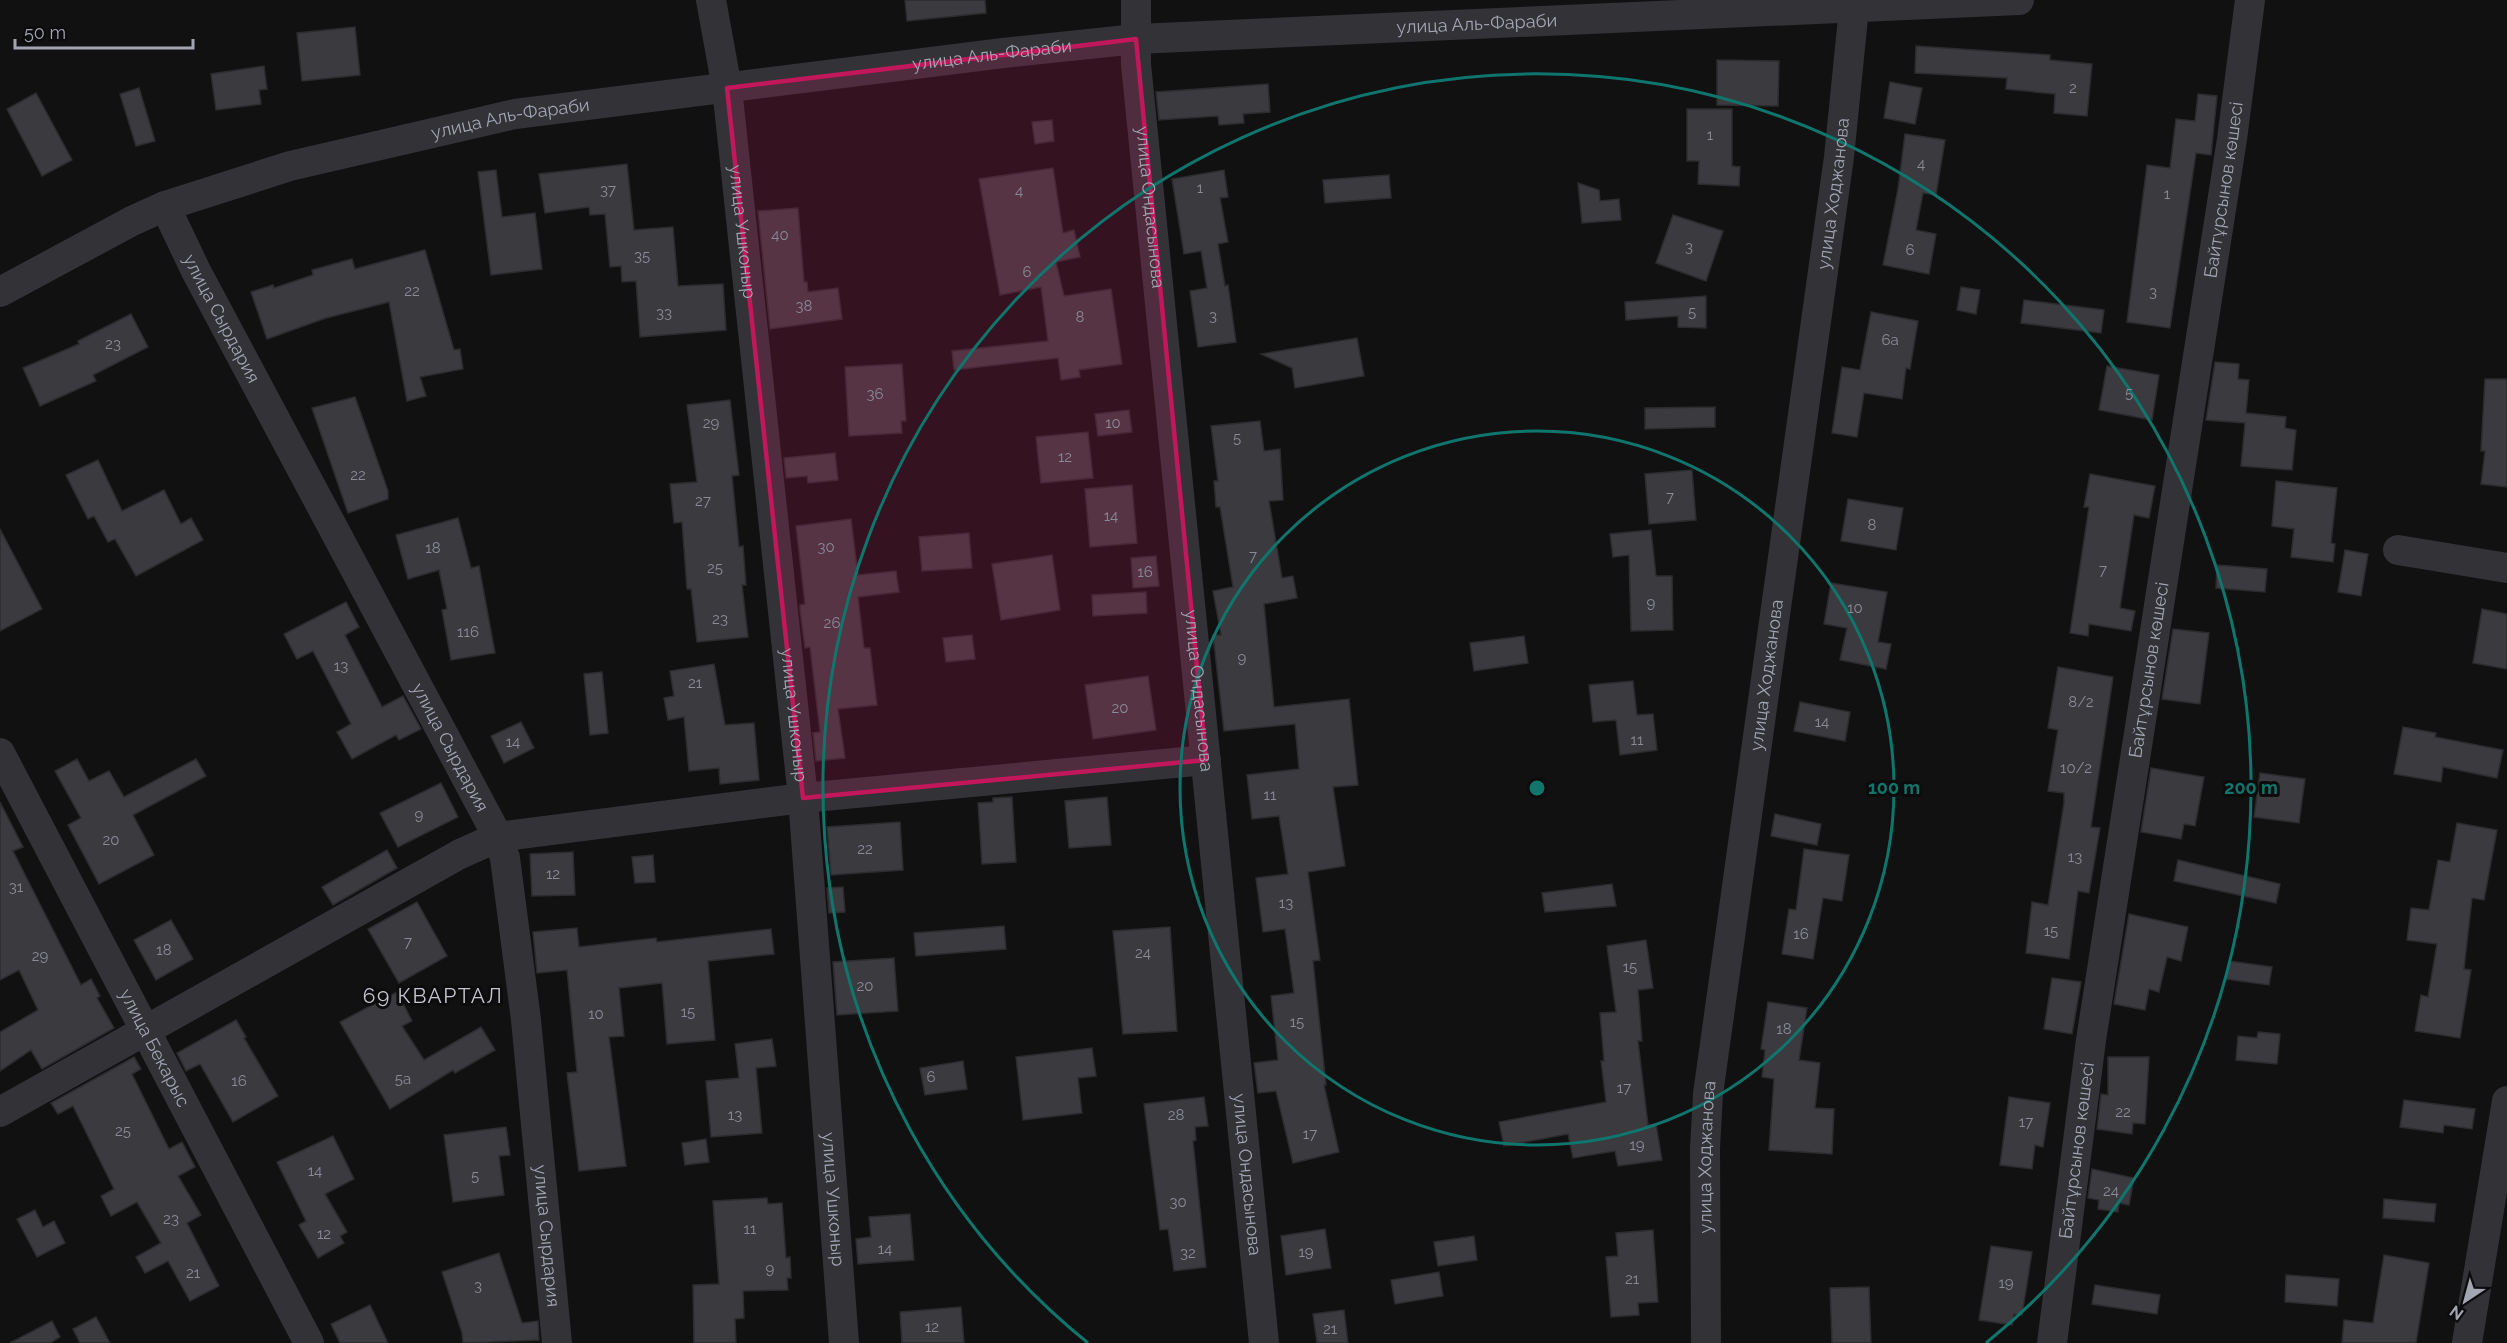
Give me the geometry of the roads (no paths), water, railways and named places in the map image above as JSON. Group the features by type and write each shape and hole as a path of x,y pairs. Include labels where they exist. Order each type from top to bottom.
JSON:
{"street":[{"name":"улица Ушконыр","path":"711,0 727,88 802,798 844,1343"},
{"name":"улица Ондасынова","path":"1136,0 1137,76 1264,1343"},
{"name":"улица Аль-Фараби","path":"0,292 132,221 165,206 290,166 515,114 1003,53 1136,39 1839,6 2019,0"},
{"name":"Байтұрсынов көшесі","path":"2052,1343 2091,1040 2232,140 2250,0"},
{"name":"улица Ходжанова","path":"1706,1343 1705,1148 1708,1094 1839,157 1839,6"},
{"name":"улица Сырдария","path":"165,206 196,271 498,837 505,858 526,1020 556,1343"},
{"path":"2398,550 2507,568"},
{"name":"улица Бекарыс","path":"0,753 309,1343"},
{"path":"0,1112 460,854 498,837 802,798 1206,760"},
{"path":"2467,1343 2507,1101"}],"district":[{"name":"69 КВАРТАЛ","path":"433,996"}]}
